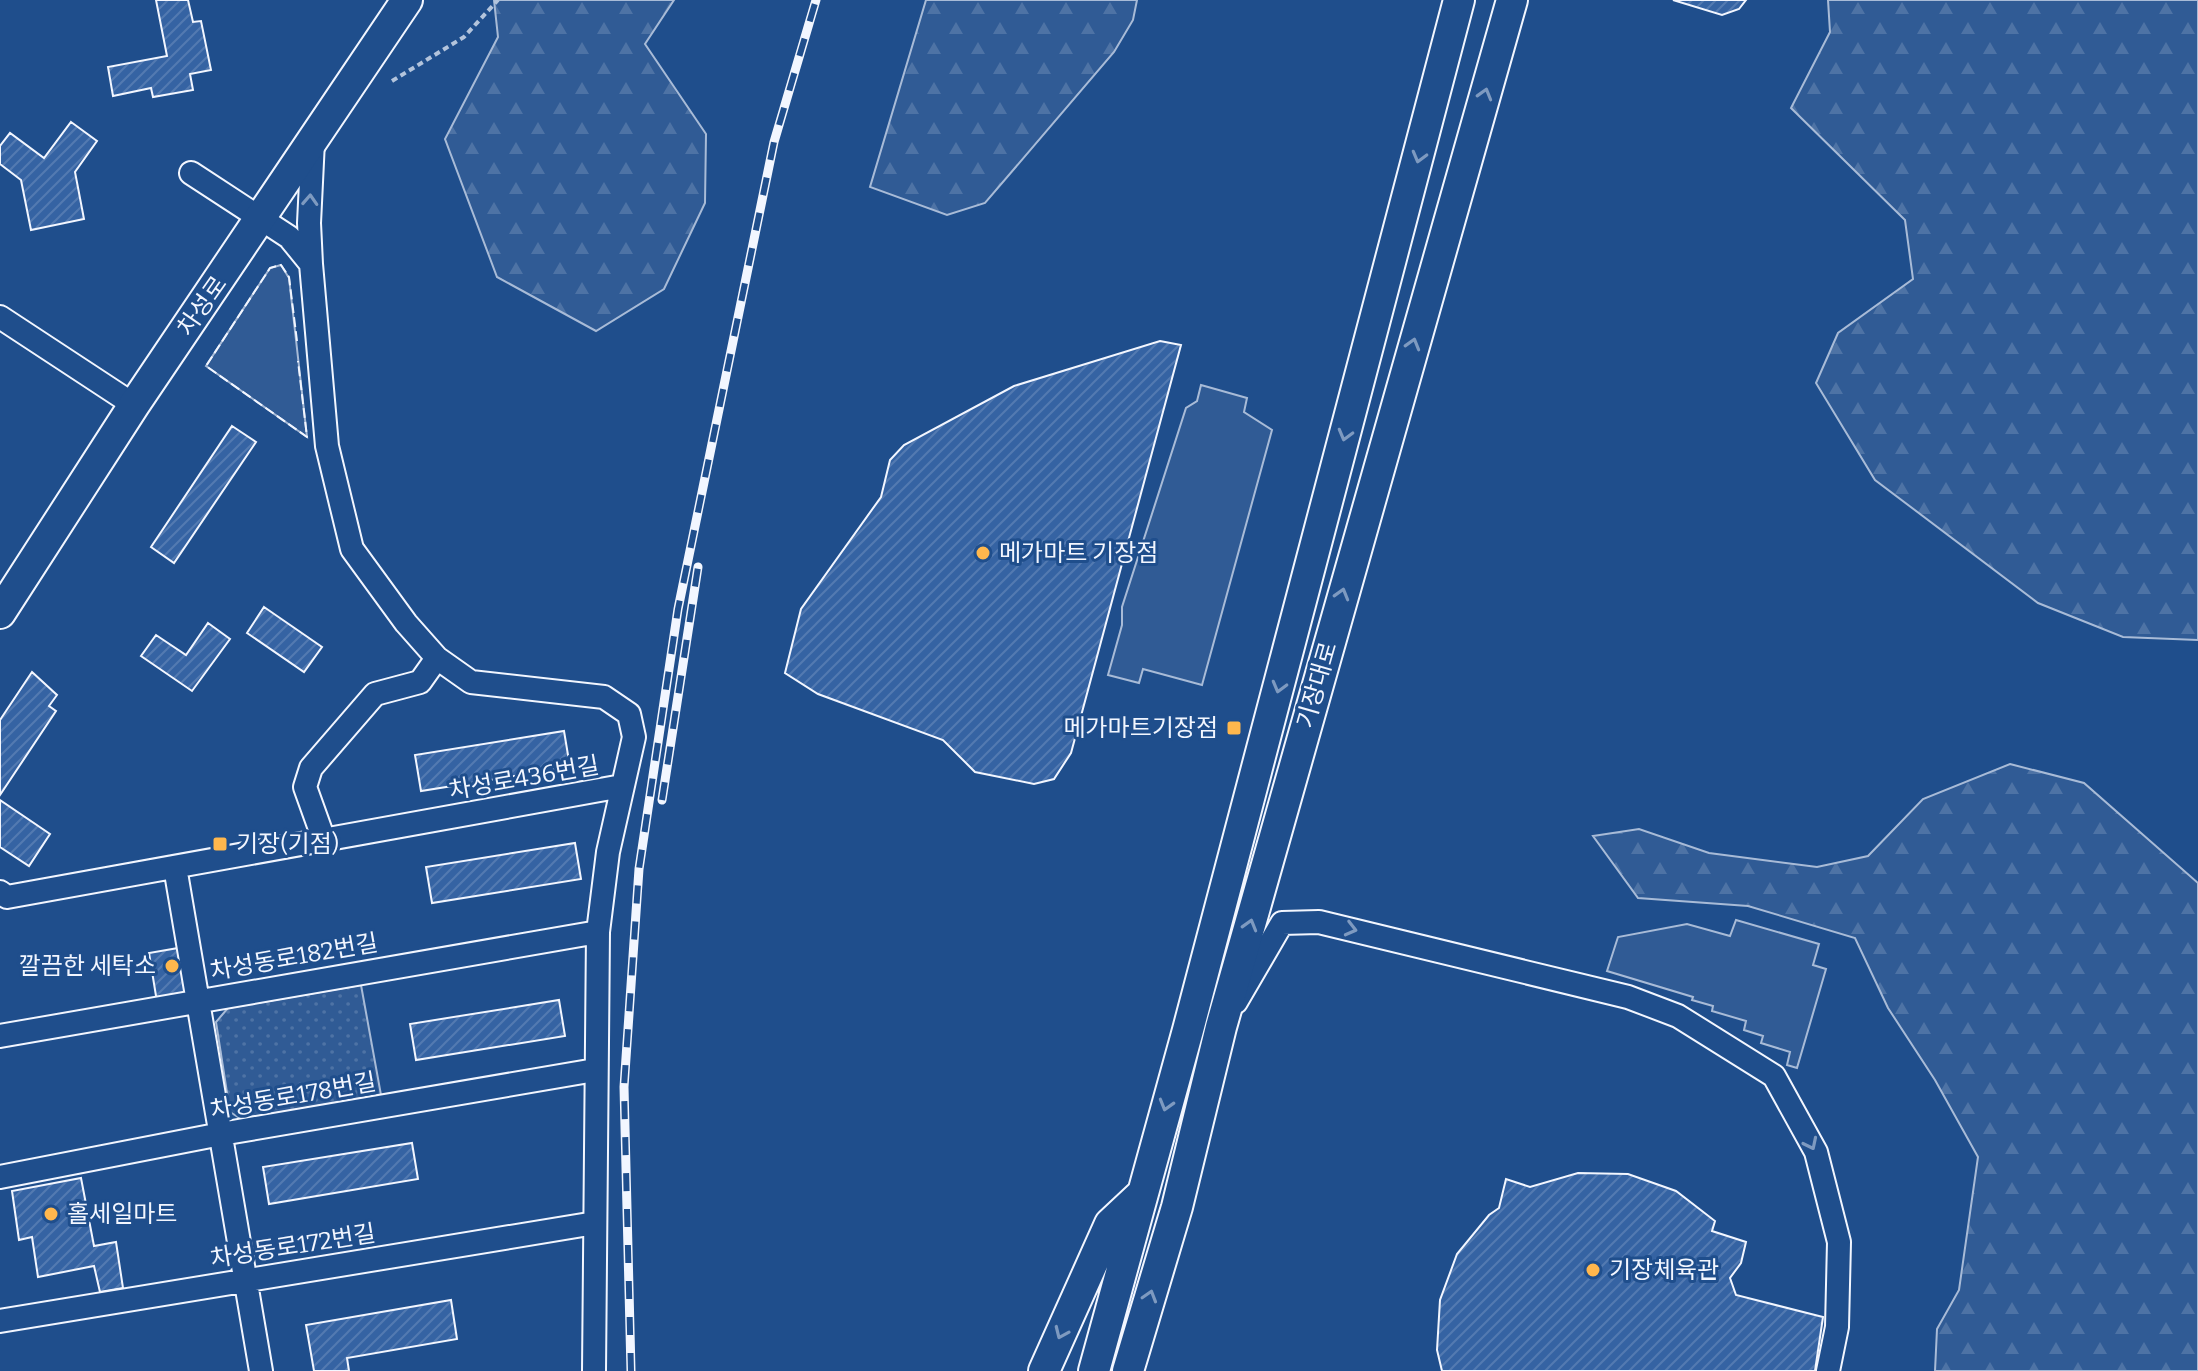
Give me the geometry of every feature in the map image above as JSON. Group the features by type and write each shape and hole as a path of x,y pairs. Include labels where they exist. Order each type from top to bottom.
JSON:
{"main road":[{"name":"차성로","path":"0,613 134,405 407,0"},
{"name":"기장대로","path":"1094,1371 1459,0"},
{"name":"기장대로","path":"1128,1371 1177,1207 1221,1027 1512,0"},
{"path":"1044,1371 1110,1224 1141,1195"}],"street":[{"path":"313,136 309,223 327,446 352,549 406,623 437,658 471,682 604,697 629,714 634,737 622,786"},
{"path":"191,173 289,237 311,264"},
{"path":"0,317 134,405"},
{"path":"324,840 305,787 311,768 375,694 420,682 437,658"},
{"name":"차성로436번길","path":"0,892 7,897 622,786 608,852 598,932 594,1371"},
{"path":"175,867 261,1371"},
{"path":"1221,1027 1282,923 1319,922 1628,997 1678,1016 1774,1076 1816,1152 1839,1242 1837,1327 1828,1371"},
{"name":"차성동로182번길","path":"0,1036 598,932"},
{"name":"차성동로178번길","path":"0,1177 221,1134 595,1070"},
{"name":"차성동로172번길","path":"0,1321 595,1223"}],"path":[{"path":"488,8 489,0"},
{"path":"392,81 464,37 498,0"}],"green space":[{"path":"494,0 674,0 645,44 706,134 705,203 664,289 596,331 497,277 445,139 498,37"},
{"path":"926,0 1137,0 1133,20 1114,52 985,203 947,215 870,187"},
{"path":"1828,0 2198,0 2198,640 2123,637 2038,603 1875,480 1816,383 1838,333 1913,279 1905,220 1791,108 1830,32"},
{"path":"2010,764 2084,783 2198,883 2198,1371 1935,1371 1937,1329 1959,1290 1978,1157 1935,1080 1888,1008 1855,938 1748,906 1638,898 1593,836 1639,829 1709,853 1817,867 1868,856 1923,799"},
{"path":"361,985 381,1095 241,1119 230,1112 216,1022 228,1008"}],"shaded area":[{"path":"281,265 289,278 307,437 206,366 270,268"},
{"path":"1201,385 1247,398 1244,412 1272,430 1202,685 1143,669 1139,683 1108,675 1122,625 1122,607 1186,408 1197,401"},
{"path":"1736,920 1819,944 1813,965 1826,969 1797,1068 1787,1065 1790,1052 1761,1043 1763,1036 1744,1030 1746,1021 1712,1011 1713,1006 1692,1000 1693,997 1607,971 1618,937 1687,924 1730,936"}],"building":[{"path":"156,0 188,0 193,22 201,21 211,70 190,74 193,90 153,97 151,88 113,96 108,67 167,56"},
{"path":"1673,0 1746,0 1739,9 1722,15"},
{"path":"71,122 97,141 75,172 84,219 31,230 21,180 0,164 0,146 10,133 44,158"},
{"name":"메가마트 기장점","path":"1160,341 1181,345 1071,753 1054,779 1034,784 975,772 943,740 818,694 785,673 801,609 881,497 890,460 904,445 1014,386"},
{"path":"232,426 256,442 174,563 151,547"},
{"path":"264,607 322,647 304,672 247,633"},
{"path":"208,623 230,639 192,691 141,656 156,635 186,655"},
{"path":"32,672 57,695 49,706 56,711 0,795 0,720"},
{"path":"564,731 570,767 421,791 415,755"},
{"path":"0,800 50,834 29,866 0,847"},
{"path":"575,843 581,879 432,903 426,867"},
{"path":"184,947 191,986 182,998 157,1002 149,953"},
{"path":"559,1000 565,1036 416,1060 410,1024"},
{"path":"412,1143 418,1179 269,1204 263,1167"},
{"name":"기장체육관","path":"1578,1173 1628,1174 1676,1191 1715,1221 1712,1231 1746,1242 1741,1263 1730,1278 1736,1295 1823,1317 1815,1371 1442,1371 1437,1350 1440,1300 1457,1254 1489,1215 1499,1208 1506,1179 1530,1187"},
{"name":"홀세일마트","path":"81,1178 94,1246 116,1242 123,1288 100,1292 94,1266 38,1277 32,1237 19,1240 12,1191"},
{"path":"451,1300 457,1339 347,1358 349,1371 314,1371 306,1325"}],"railway":[{"path":"631,1371 624,1087 639,869 678,609 774,142 816,0"},
{"path":"662,800 698,567"}],"fence":[{"path":"297,341 289,277 281,265 270,268 206,366 307,437 298,361"}],"place":[{"name":"메가마트 기장점","path":"983,553"},
{"name":"메가마트기장점","path":"1234,728"},
{"name":"기장(기점)","path":"220,844"},
{"name":"깔끔한 세탁소","path":"172,966"},
{"name":"홀세일마트","path":"51,1214"},
{"name":"기장체육관","path":"1593,1270"}]}
